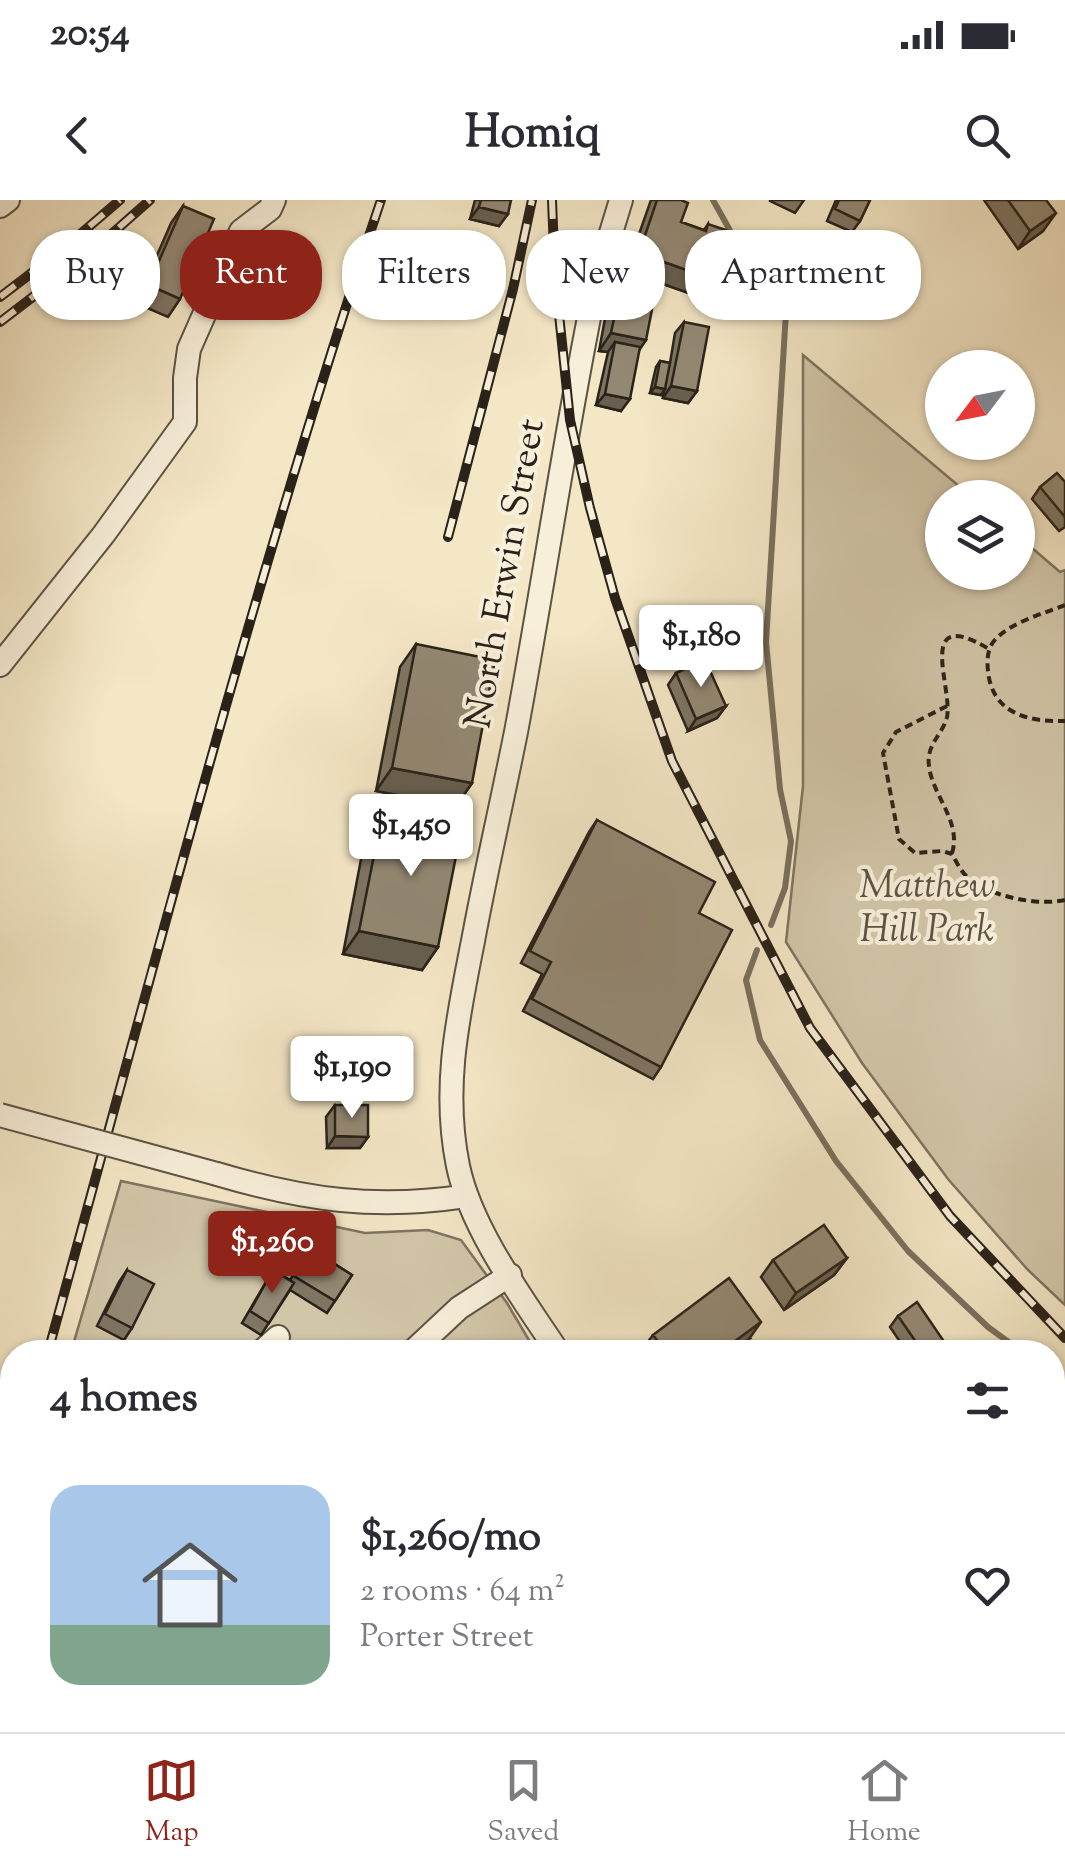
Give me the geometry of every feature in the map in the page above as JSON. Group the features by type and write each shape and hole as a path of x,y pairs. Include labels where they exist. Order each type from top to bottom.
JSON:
{"street":[{"path":"0,206 8,200"},
{"path":"0,665 104,534 185,422 190,348 241,230 270,209 274,200"},
{"name":"North Erwin Street","path":"551,1340 467,1196 450,1120 453,1046 516,732 596,282 621,200"},
{"path":"0,1116 275,1191 332,1200 396,1202 467,1196"},
{"path":"425,1340 459,1308 510,1274"}],"path":[{"path":"1065,605 1014,626 993,641 989,650 990,685 1002,706 1021,716 1065,721"},
{"path":"952,854 953,832 931,780 928,752 946,718 941,668 944,646 949,640 965,638 989,650"},
{"path":"947,706 896,732 887,742 883,762 898,838 915,853 952,854 965,875 985,888 1039,902 1065,900"}],"green space":[{"name":"Matthew Hill Park","path":"803,355 952,480 925,480 925,590 1035,590 1035,551 1060,572 1065,570 1065,1305 1027,1269 948,1179 862,1063 786,942 803,786"},
{"path":"121,1181 365,1233 428,1230 461,1240 529,1340 75,1340"}],"building":[{"path":"481,200 511,200 508,214 479,207"},
{"path":"657,200 681,200 688,203 681,222 703,230 685,230 685,269 665,262 665,230 647,230"},
{"path":"839,200 870,200 860,221 835,209"},
{"path":"1008,200 1046,200 1056,213 1030,231"},
{"path":"183,206 214,219 209,230 180,230 180,299 160,290 160,259"},
{"path":"614,320 650,320 646,340 611,333"},
{"path":"684,322 709,327 697,391 671,386"},
{"path":"615,342 640,347 630,399 605,394"},
{"path":"660,361 670,363 665,389 655,387"},
{"path":"1057,473 1065,482 1065,517 1040,487"},
{"path":"416,644 495,660 472,783 392,768"},
{"path":"705,660 726,706 696,719 676,673"},
{"path":"383,810 462,826 438,947 359,931"},
{"path":"597,820 715,882 699,913 732,930 661,1067 532,999 551,962 530,951"},
{"path":"335,1105 368,1105 368,1137 335,1136"},
{"path":"824,1225 847,1258 796,1293 773,1260"},
{"path":"311,1249 352,1275 335,1301 294,1276"},
{"path":"127,1270 154,1284 132,1328 105,1314"},
{"path":"273,1270 294,1283 269,1323 250,1311"},
{"path":"729,1278 761,1322 736,1340 657,1340 653,1335"},
{"path":"917,1302 943,1340 915,1340 898,1316"}],"waterway":[{"path":"713,200 786,312 766,642 780,789 791,841 785,888 771,925"},
{"path":"757,950 746,980 760,1040 836,1161 908,1251 1006,1340"}],"railway":[{"path":"0,297 120,200"},
{"path":"0,322 89,254 150,200"},
{"path":"51,1340 248,630 381,200"},
{"path":"448,537 513,289 532,200"},
{"path":"552,200 555,276 570,420 615,598 672,761 810,1028 950,1216 1065,1338"}]}
